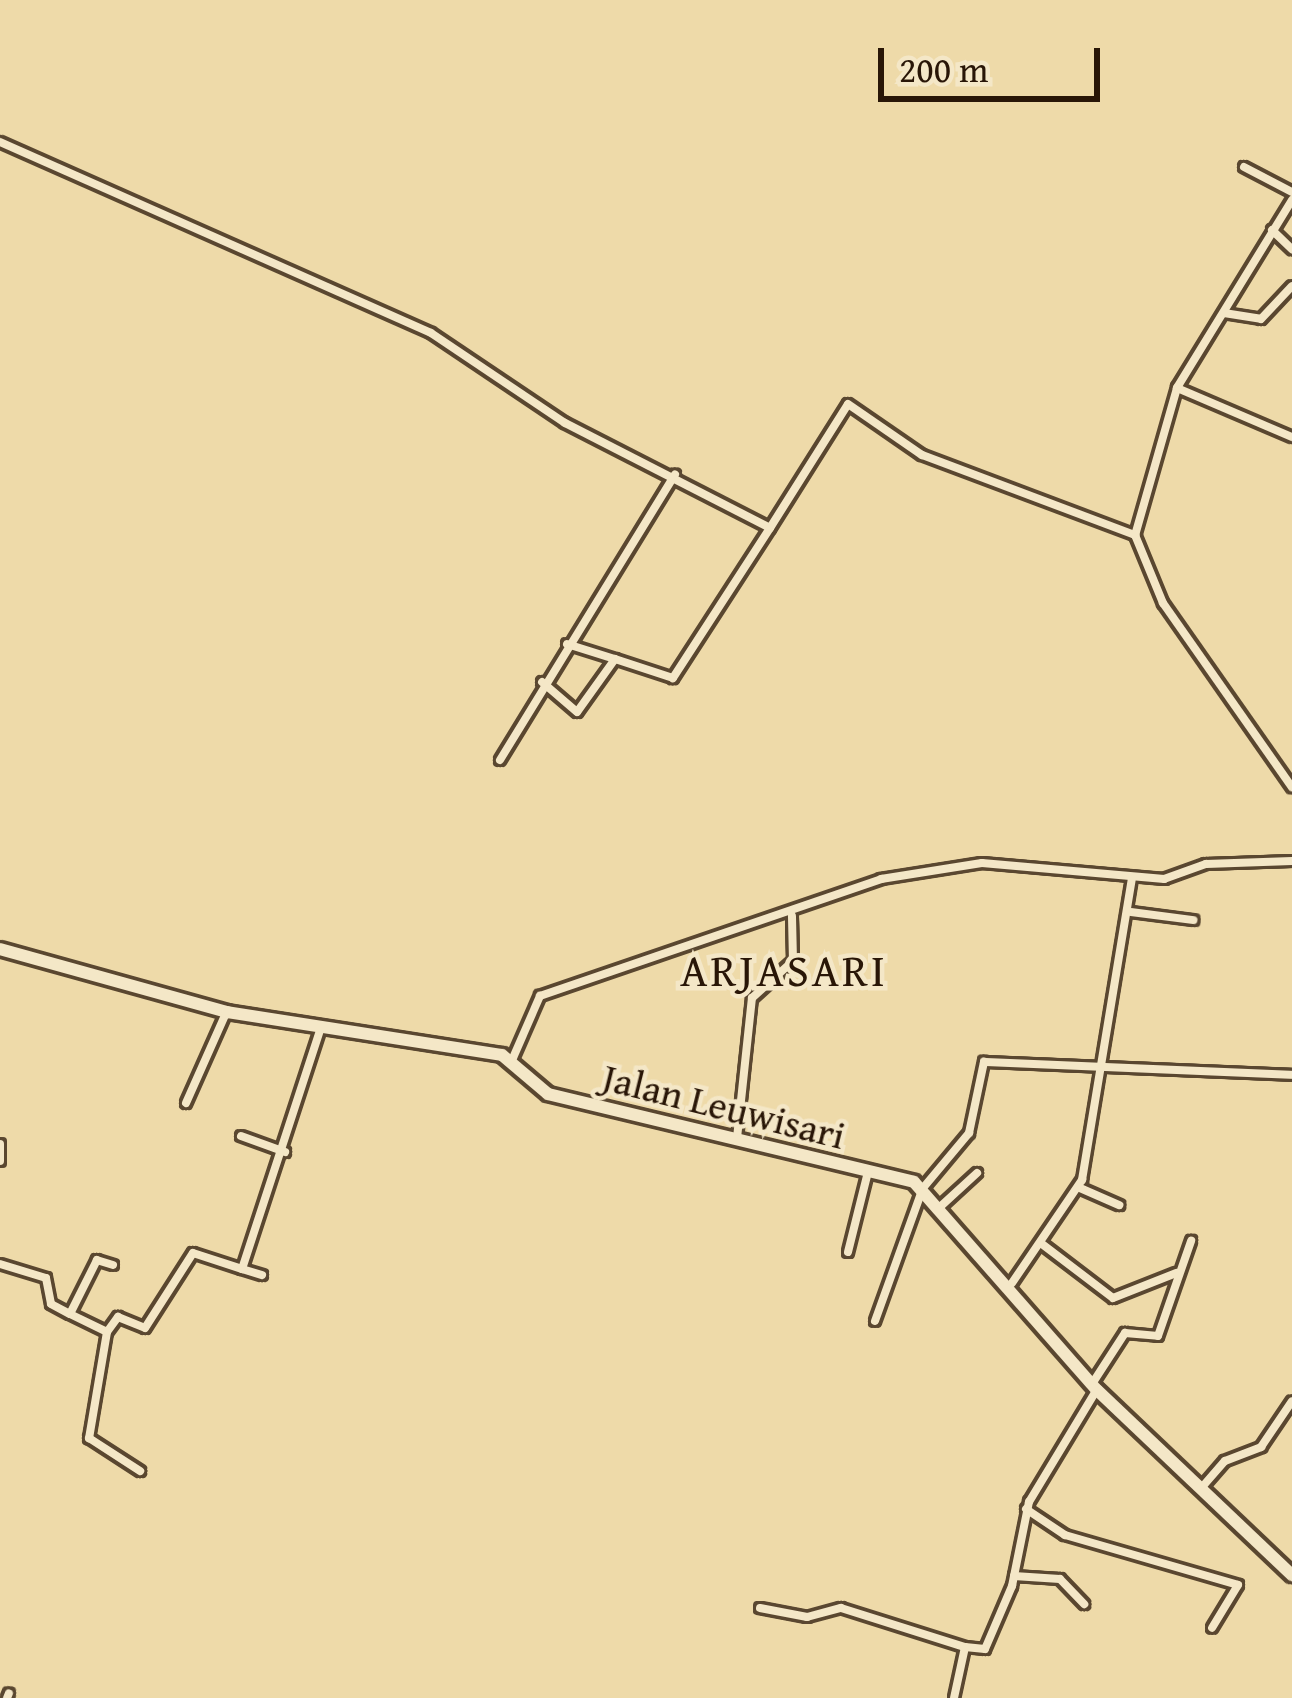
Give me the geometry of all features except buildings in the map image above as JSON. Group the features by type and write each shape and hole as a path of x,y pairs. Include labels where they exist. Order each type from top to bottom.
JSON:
{"main road":[{"path":"0,950 227,1012 513,1058"},
{"name":"Jalan Leuwisari","path":"513,1058 542,1092 923,1188 1012,1283 1095,1387 1292,1575"}],"street":[{"path":"0,142 431,332 565,423 675,474 770,528"},
{"path":"1244,167 1292,196 1177,388 1136,535 1163,603 1292,787"},
{"path":"1272,230 1292,249"},
{"path":"1224,313 1261,319 1292,286"},
{"path":"1177,388 1292,437"},
{"path":"567,644 673,678 848,404 922,455 1136,535"},
{"path":"500,760 542,682 675,474"},
{"path":"542,682 577,712 615,659"},
{"path":"513,1058 540,996 628,958 792,916 881,879 968,863 1132,879 1292,861"},
{"path":"1012,1283 1080,1188 1107,1066 1132,879"},
{"path":"1131,912 1193,920"},
{"path":"737,1138 752,998 793,961 792,916"},
{"path":"186,1103 227,1012"},
{"path":"242,1269 285,1152 321,1025"},
{"path":"874,1321 923,1188 969,1132 981,1064 1292,1075"},
{"path":"241,1136 285,1152"},
{"path":"0,1144 0,1161"},
{"path":"848,1252 868,1172"},
{"path":"941,1206 976,1173"},
{"path":"1080,1188 1119,1205"},
{"path":"760,1608 807,1617 838,1607 965,1647 987,1646 1014,1576 1027,1509 1125,1333 1158,1336 1191,1241"},
{"path":"1042,1244 1113,1298 1177,1272"},
{"path":"140,1472 89,1438 106,1332 118,1317 145,1328 194,1253 262,1275"},
{"path":"70,1314 97,1260 113,1265"},
{"path":"0,1264 46,1278 51,1304 106,1332"},
{"path":"1203,1486 1225,1461 1261,1447 1292,1401"},
{"path":"1027,1509 1062,1534 1238,1585 1212,1628"},
{"path":"1014,1576 1062,1579 1084,1604"},
{"path":"954,1698 965,1647"}],"district":[{"name":"ARJASARI","path":"784,970"}]}
